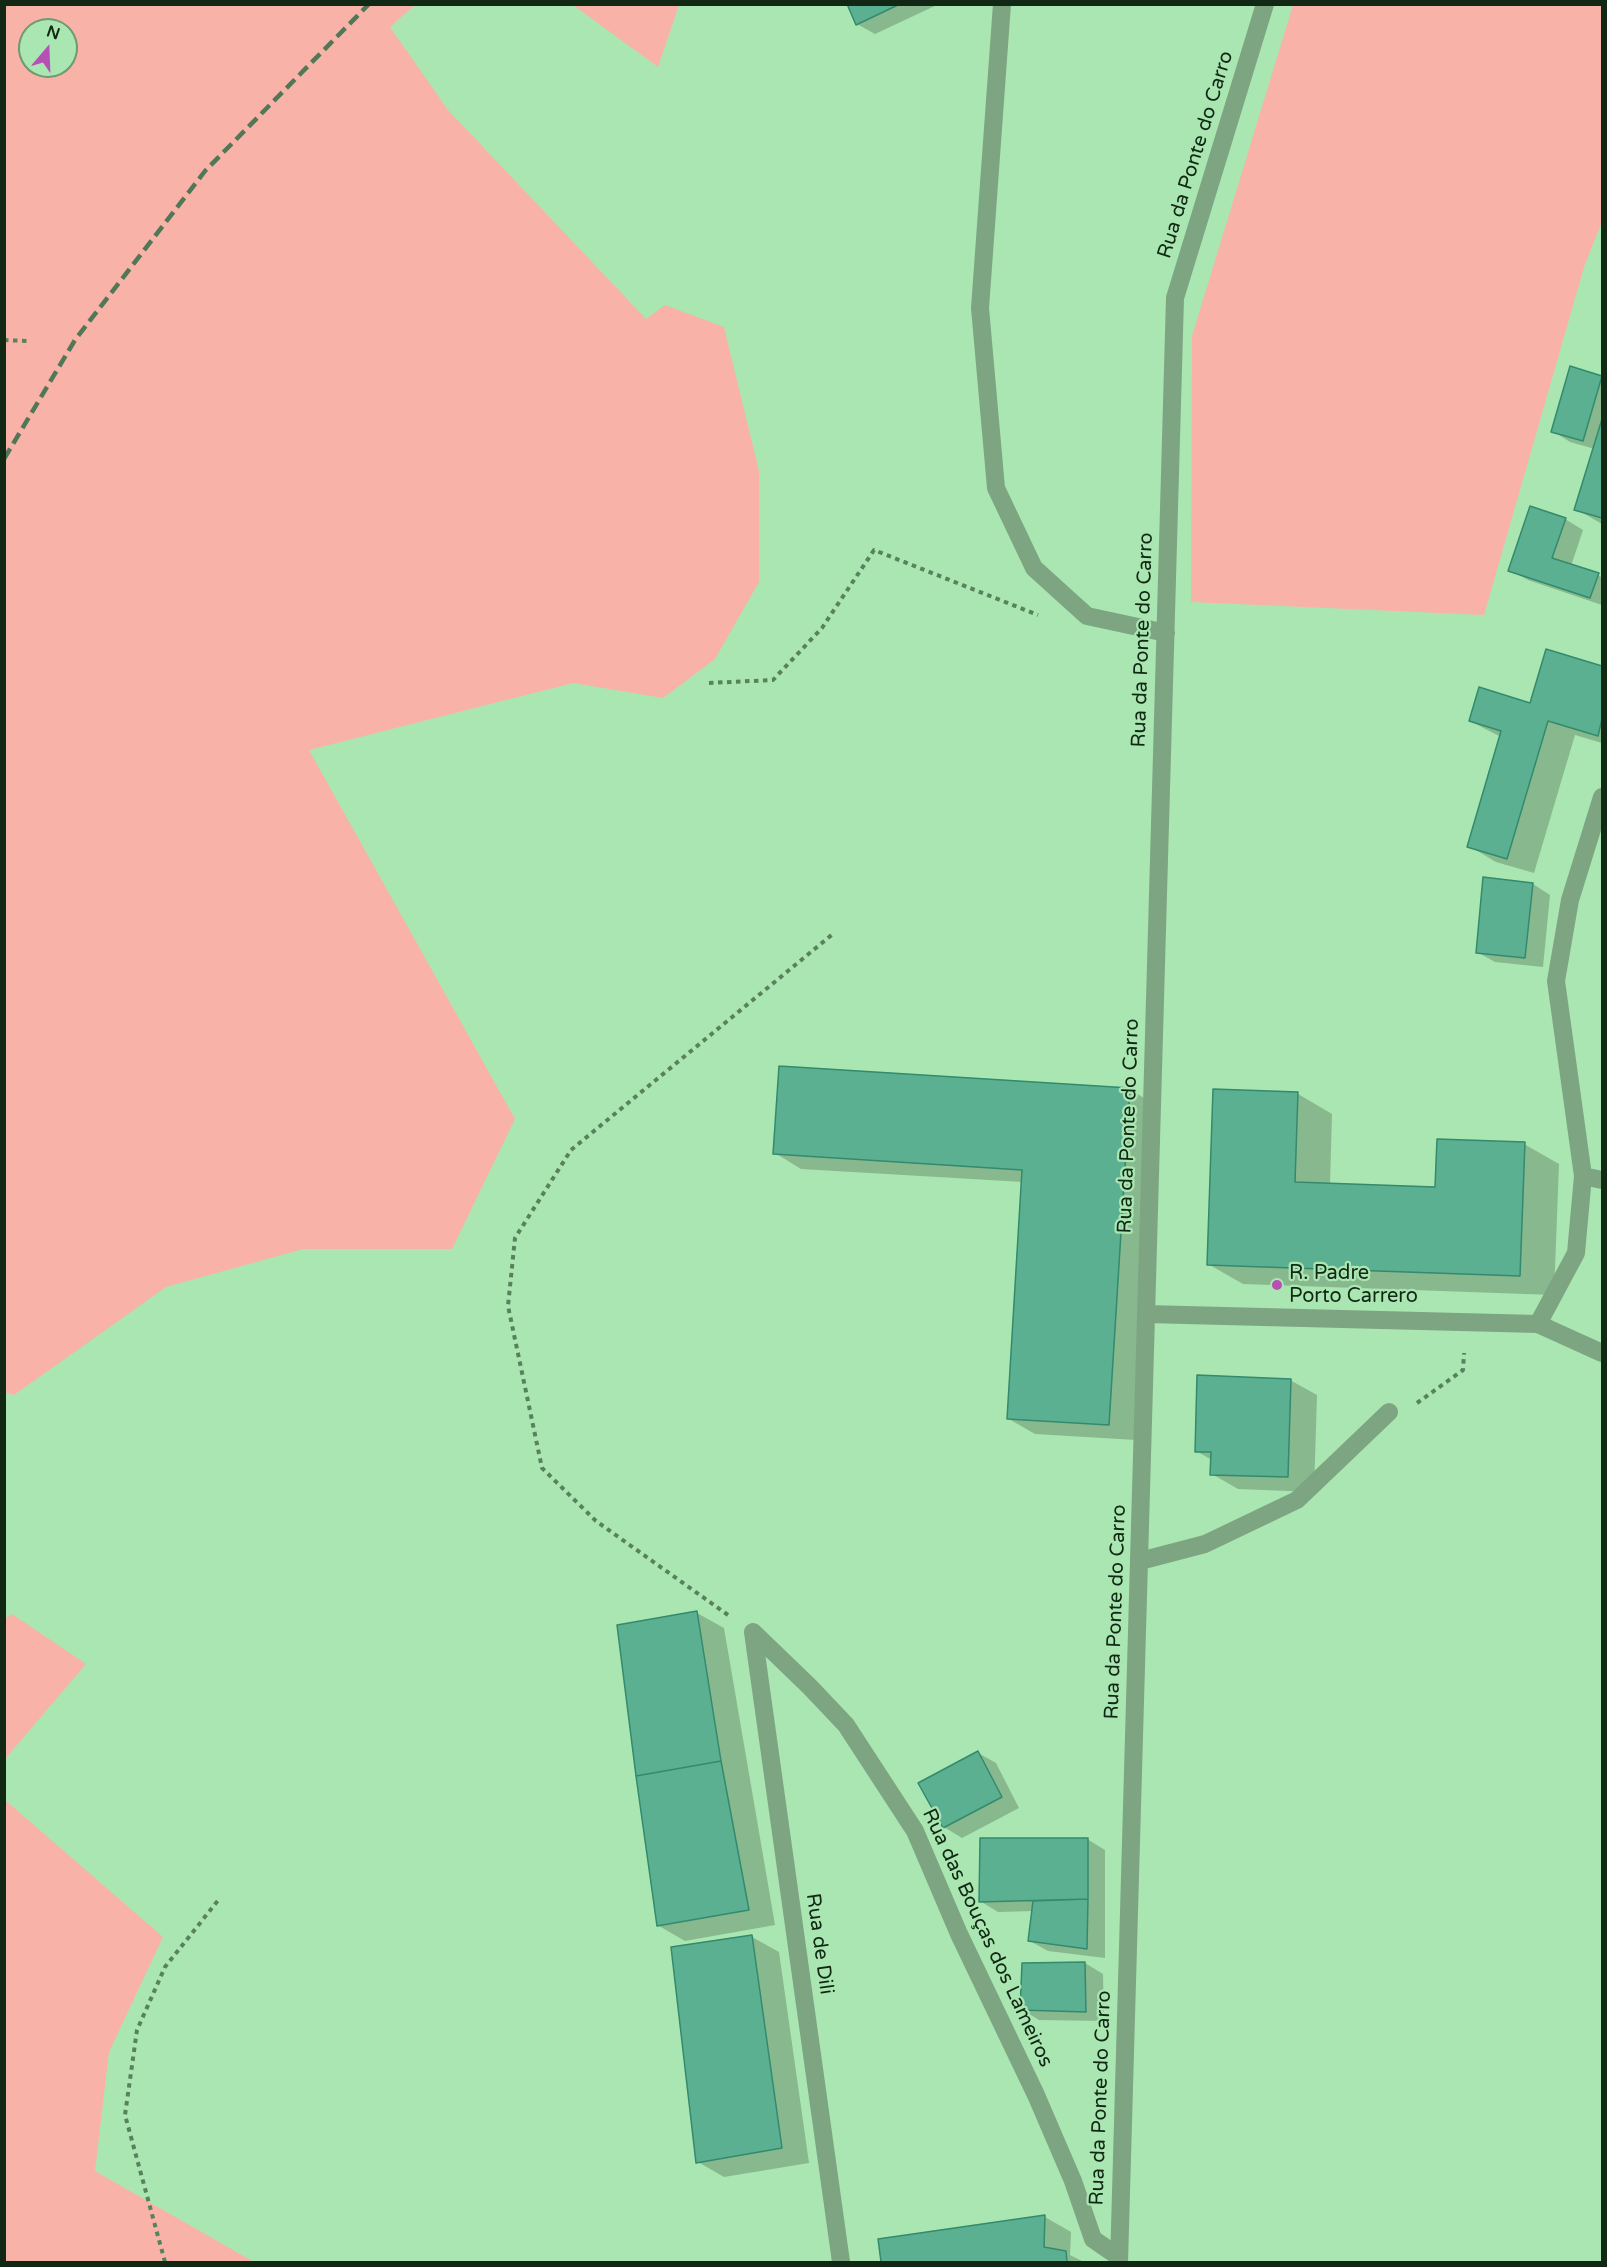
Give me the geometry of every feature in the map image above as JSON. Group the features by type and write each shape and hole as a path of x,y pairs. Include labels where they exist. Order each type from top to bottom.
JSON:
{"street":[{"path":"1002,4 980,308 996,488 1034,568 1087,616 1166,633"},
{"name":"Rua da Ponte do Carro","path":"1119,2260 1175,298 1265,4"},
{"path":"1538,1324 1576,1252 1583,1176 1556,981 1570,900 1602,797"},
{"path":"1583,1176 1602,1180"},
{"path":"1146,1314 1538,1324 1602,1353"},
{"path":"1140,1561 1205,1544 1297,1500 1389,1413"},
{"name":"Rua das Bouças dos Lameiros","path":"753,1632 846,1725 915,1831 959,1934 1036,2095 1073,2181 1093,2239 1119,2260"},
{"name":"Rua de Dili","path":"753,1632 841,2262"}],"path":[{"path":"4,340 27,341"},
{"path":"710,683 773,680 822,628 874,550 1037,615 1087,616"},
{"path":"753,1632 596,1521 542,1468 508,1306 515,1238 571,1150 834,933"},
{"path":"1389,1413 1410,1408 1463,1370 1465,1322"},
{"path":"165,2262 124,2115 137,2030 165,1967 220,1898"}],"shaded area":[{"path":"4,5 415,5 390,27 448,110 646,319 665,305 724,327 759,471 759,582 715,659 663,698 573,683 309,750 515,1119 452,1249 303,1249 166,1287 14,1395 4,1392"},
{"path":"573,5 679,5 658,67"},
{"path":"1293,5 1602,5 1602,222 1585,264 1484,615 1191,602 1192,336"},
{"path":"12,1614 86,1664 5,1759 4,1619"},
{"path":"5,1800 163,1937 109,2052 95,2171 254,2262 5,2262"}],"building":[{"path":"847,4 900,4 856,25"},
{"path":"1570,366 1602,376 1583,441 1551,432"},
{"path":"1602,419 1602,518 1574,510"},
{"path":"1530,506 1566,518 1552,558 1599,573 1590,598 1508,571"},
{"path":"1546,649 1602,666 1602,719 1598,736 1548,721 1507,859 1467,847 1501,731 1469,721 1479,687 1530,703"},
{"path":"1483,877 1533,883 1525,958 1476,953"},
{"path":"779,1066 1130,1088 1109,1425 1007,1419 1022,1170 773,1154"},
{"path":"1213,1089 1298,1092 1295,1182 1435,1187 1437,1139 1525,1142 1520,1276 1207,1265"},
{"path":"1197,1375 1291,1379 1288,1477 1210,1475 1211,1452 1195,1452"},
{"path":"697,1611 721,1761 636,1776 617,1625"},
{"path":"978,1751 1002,1797 943,1828 918,1783"},
{"path":"721,1761 749,1910 657,1926 636,1776"},
{"path":"980,1838 1088,1838 1088,1899 979,1902"},
{"path":"1088,1899 1087,1949 1028,1941 1033,1901"},
{"path":"752,1935 782,2148 696,2163 671,1947"},
{"path":"1085,1962 1086,2012 1020,2010 1022,1963"},
{"path":"1045,2215 1044,2247 1066,2251 1067,2262 881,2262 878,2239"}],"railway":[{"path":"4,459 75,340 205,171 369,4"}],"place":[{"name":"R. Padre Porto Carrero","path":"1277,1285"}]}
